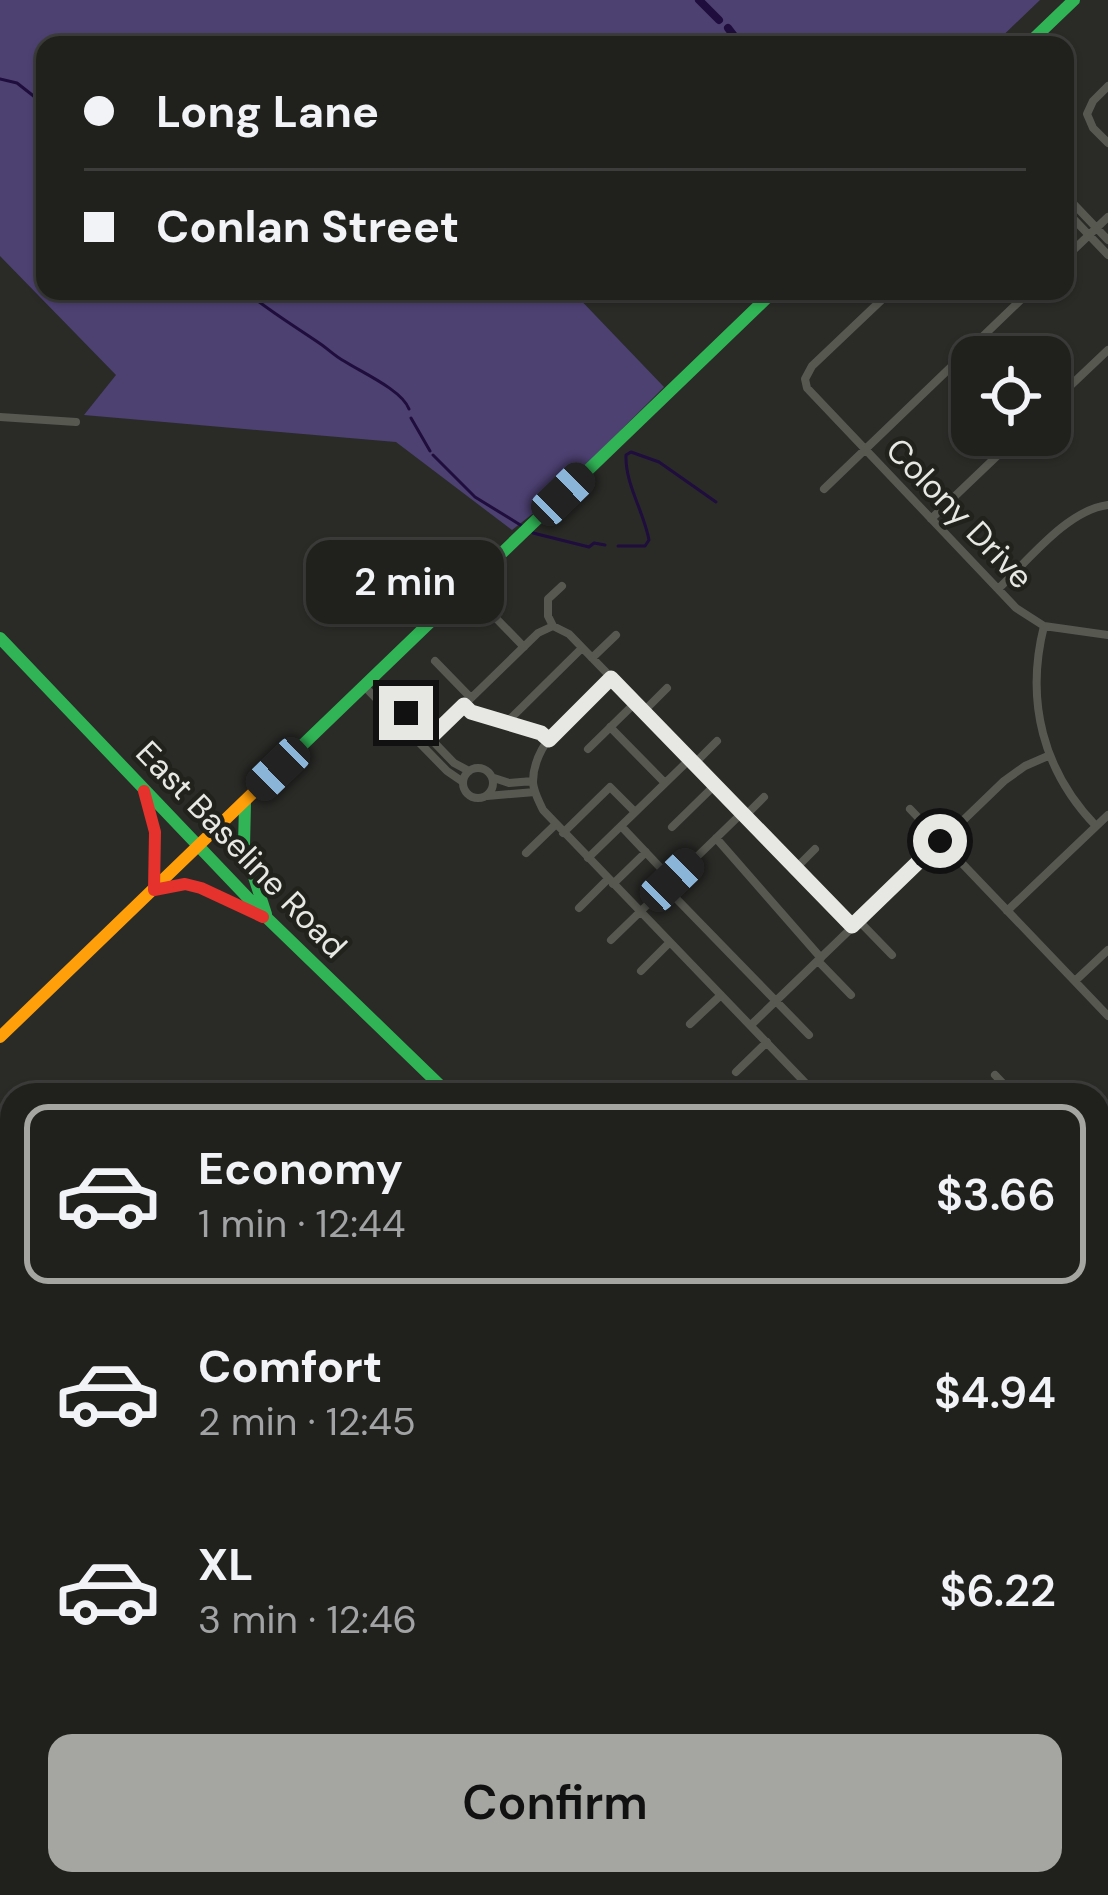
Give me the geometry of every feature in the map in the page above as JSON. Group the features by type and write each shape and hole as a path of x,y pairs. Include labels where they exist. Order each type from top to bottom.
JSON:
{"main road":[{"path":"1036,36 1074,0"},
{"path":"0,1037 765,300"},
{"name":"East Baseline Road","path":"0,638 268,919 438,1083"},
{"path":"143,787 154,832 154,890"},
{"path":"246,800 240,830 246,863 268,919"},
{"path":"154,890 185,884 201,888 268,919"}],"street":[{"path":"1108,86 1087,114 1108,143"},
{"path":"1074,207 1108,255"},
{"path":"1074,217 1108,240"},
{"path":"1074,249 1108,217"},
{"name":"Colony Drive","path":"882,300 812,366 806,379 812,394 1016,608 1044,626 1108,635"},
{"path":"824,489 1021,300"},
{"path":"1071,385 1108,350"},
{"path":"0,417 76,422"},
{"path":"932,519 997,456"},
{"path":"998,589 1073,517 1108,505"},
{"path":"553,626 548,599 562,586"},
{"path":"488,610 524,647"},
{"path":"430,738 538,633 553,626 562,628 796,868 892,955"},
{"path":"1044,626 1036,693 1048,756 1076,805 1096,826"},
{"path":"592,658 616,635"},
{"path":"506,723 582,648"},
{"path":"435,661 468,701 471,712 541,733 549,740"},
{"path":"611,678 539,755 534,786 543,810 806,1083"},
{"path":"368,682 454,763 469,771 483,769 498,781 534,786"},
{"path":"368,682 447,771 463,782 468,795 476,798 534,786"},
{"path":"644,711 667,688"},
{"path":"588,749 635,703"},
{"path":"610,727 665,783"},
{"path":"588,858 665,783 718,741"},
{"path":"751,1025 1004,781 1048,756"},
{"path":"463,782 469,771"},
{"path":"486,796 493,784 490,775"},
{"path":"672,827 715,785"},
{"path":"526,853 610,787 634,812"},
{"path":"611,940 764,797"},
{"path":"910,809 1108,1016"},
{"path":"1007,911 1108,815"},
{"path":"621,826 809,1035"},
{"path":"716,838 850,995"},
{"path":"796,868 815,849"},
{"path":"579,908 646,852"},
{"path":"641,970 670,943"},
{"path":"1075,981 1108,950"},
{"path":"690,1024 721,995"},
{"path":"736,1072 766,1042"},
{"path":"995,1075 1003,1083"}],"shaded area":[{"path":"0,0 1040,0 1002,36 36,36 36,293 0,256"},
{"path":"43,300 581,300 664,387 555,496 512,530 396,442 84,415 116,375"}],"waterway":[{"path":"699,0 719,20"},
{"path":"728,28 734,36"},
{"path":"0,79 17,83 36,98"},
{"path":"257,300 338,358 390,388 409,409"},
{"path":"411,418 430,451"},
{"path":"618,546 645,546 649,540 628,477 626,455 631,452 659,462 716,502"},
{"path":"433,455 475,497 522,526"},
{"path":"533,533 589,547 605,545"}],"traffic: fast":[{"path":"1036,36 1074,0"},
{"path":"260,786 765,300"},
{"path":"0,638 268,919 438,1083"},
{"path":"245,803 244,846 266,914"}],"traffic: slow":[{"path":"0,1037 260,786"}],"traffic: jam":[{"path":"144,791 155,832 154,890 185,884 263,917"}],"route":[{"path":"406,713 430,738 464,705 471,712 541,733 549,740 611,678 852,926 940,841"}]}
